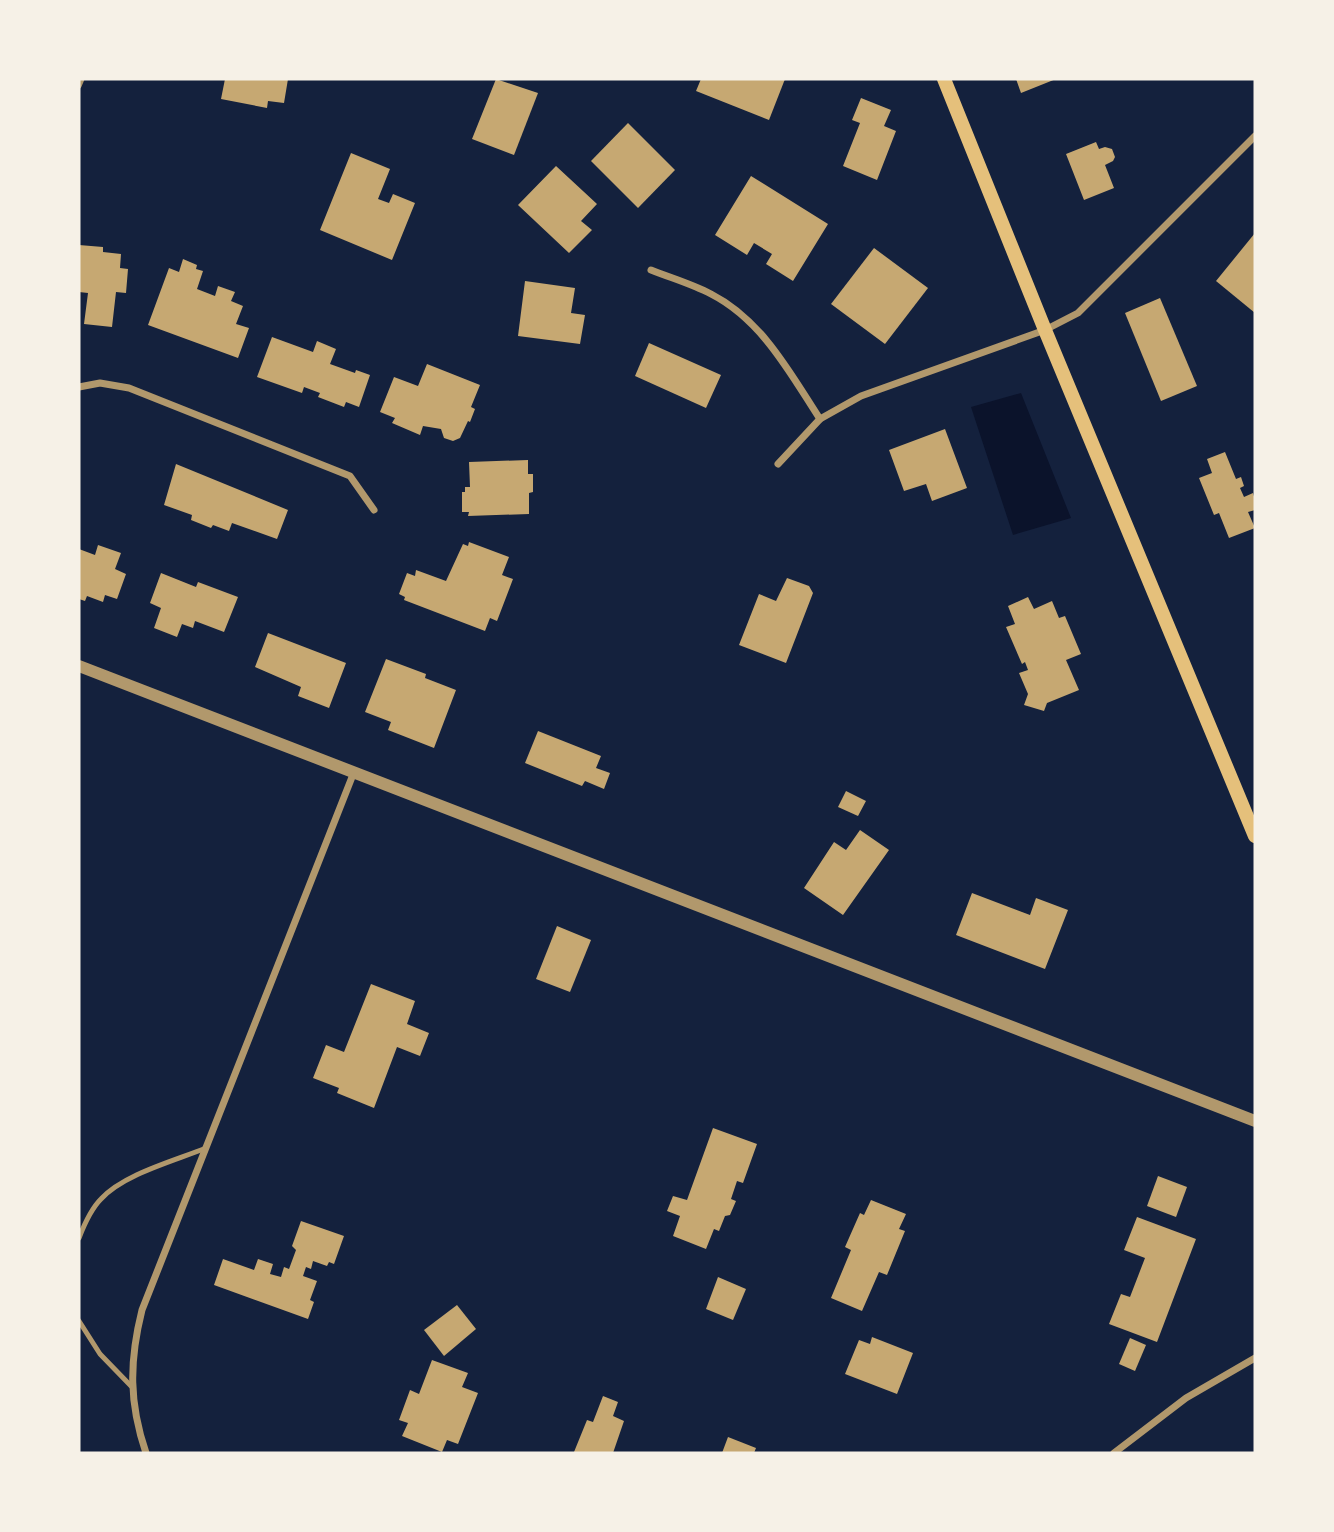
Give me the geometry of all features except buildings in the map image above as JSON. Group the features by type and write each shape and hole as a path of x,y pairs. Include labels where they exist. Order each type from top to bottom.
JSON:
{"main road":[{"path":"944,79 1255,836"}],"street":[{"path":"778,464 820,419 861,396 1045,330 1078,313 1255,136"},
{"path":"651,270 711,293 747,319 776,352 820,419"},
{"path":"79,387 100,383 128,387 350,476 374,510"},
{"path":"79,666 1255,1121"},
{"path":"146,1453 138,1429 131,1386 134,1342 142,1310 354,772"},
{"path":"1114,1453 1186,1398 1255,1358"}],"lane":[{"path":"79,86 82,79"},
{"path":"79,1238 84,1224 100,1199 121,1183 206,1148"},
{"path":"79,1321 100,1354 131,1386"}],"water":[{"path":"1021,393 1071,518 1013,535 971,407"}]}
